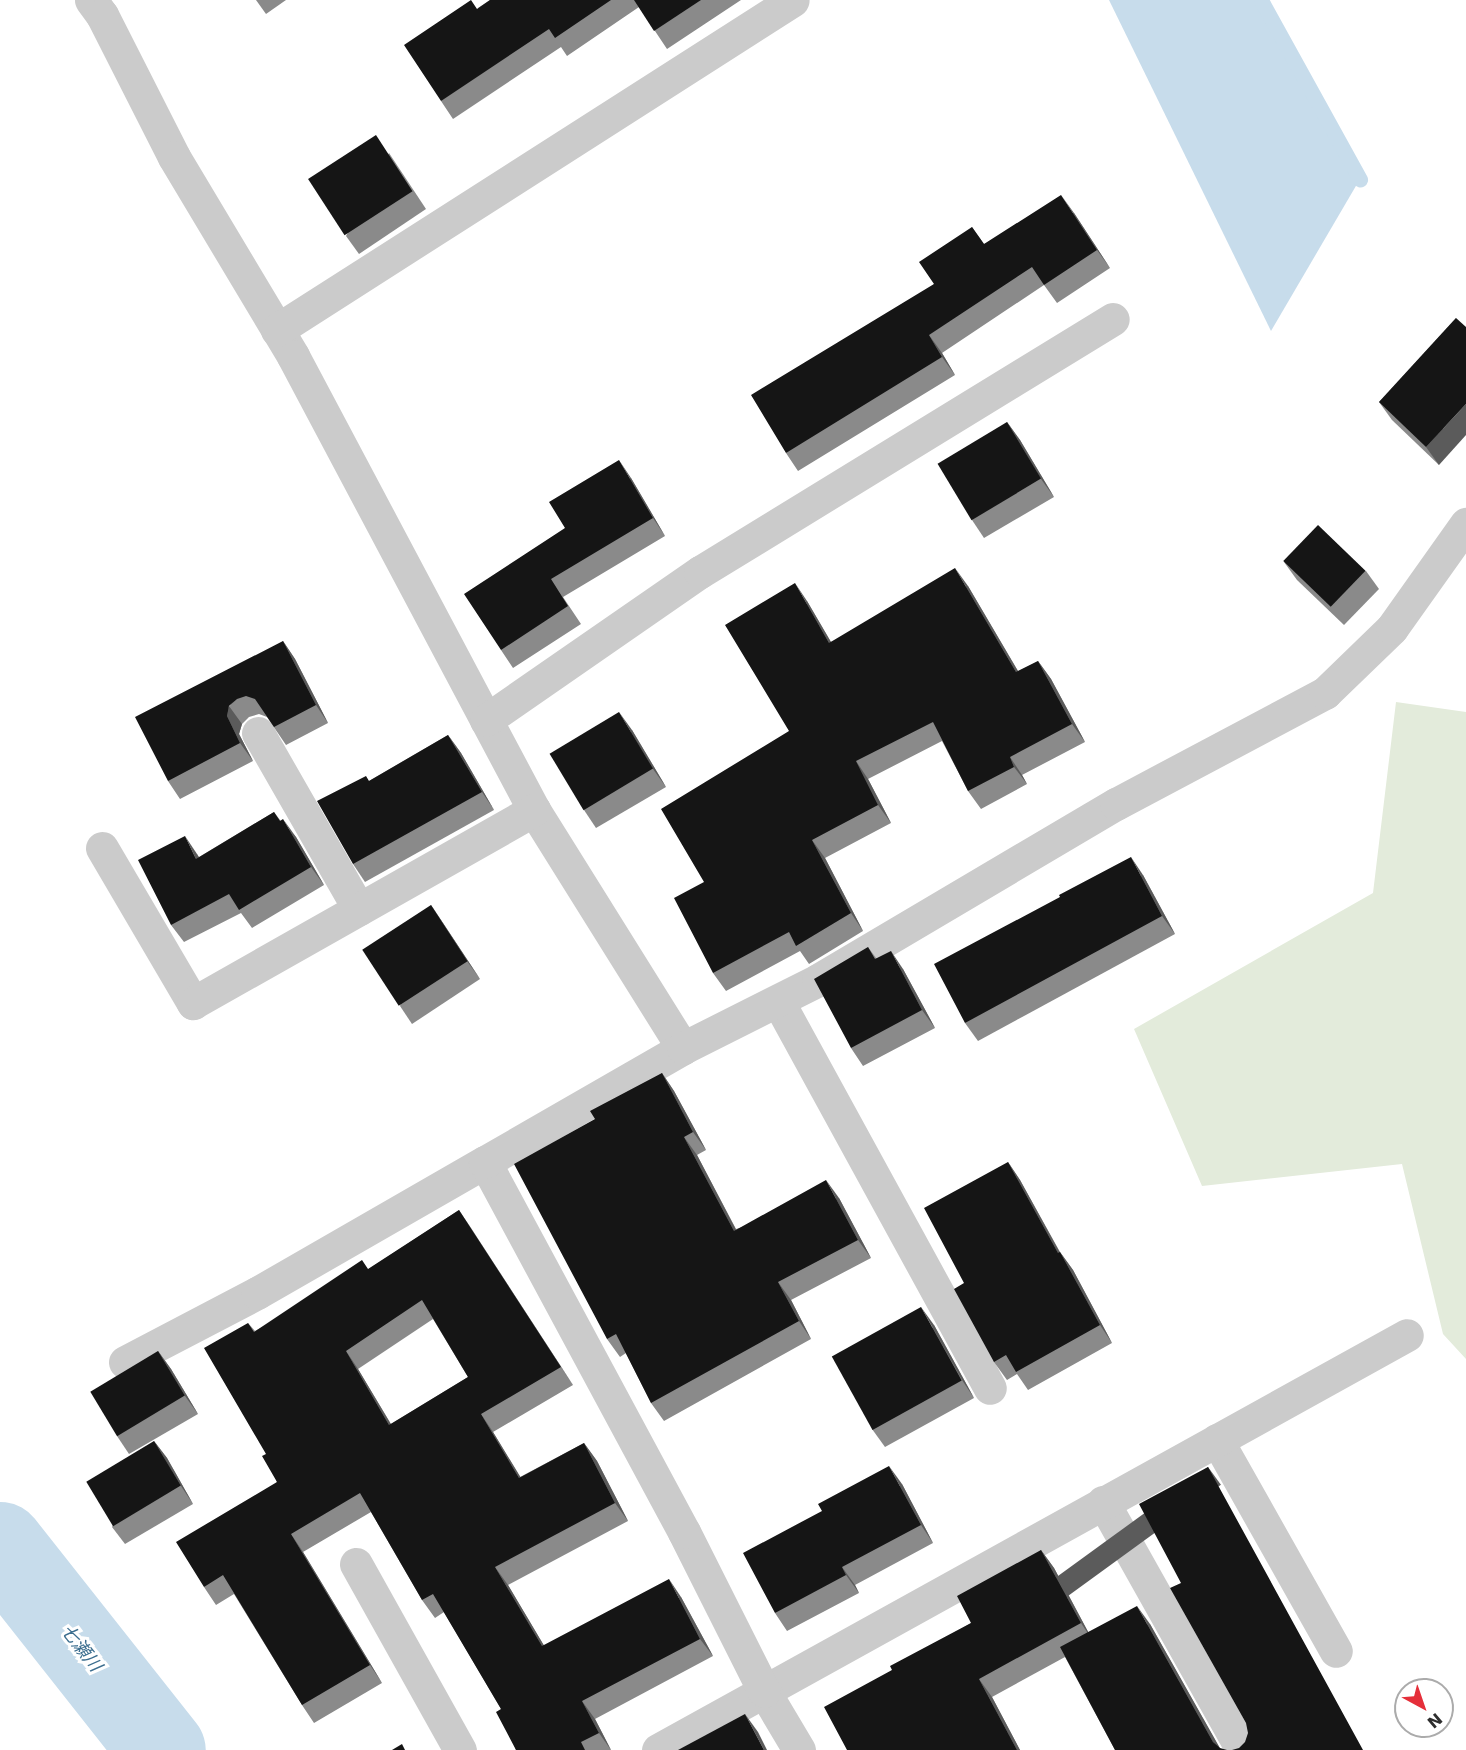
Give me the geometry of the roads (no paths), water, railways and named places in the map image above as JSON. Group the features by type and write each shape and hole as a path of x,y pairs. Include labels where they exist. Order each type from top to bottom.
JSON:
{"street":[{"path":"91,0 102,15 174,157 277,330 534,810 683,1048"},
{"path":"277,330 755,10 793,0"},
{"path":"486,720 700,572 1113,319"},
{"path":"125,1362 257,1293 683,1048 819,980 1116,804 1325,693 1392,628 1466,524"},
{"path":"258,733 360,909"},
{"path":"102,848 193,1004 534,810"},
{"path":"778,1001 990,1388"},
{"path":"485,1162 684,1532 764,1691 799,1750"},
{"path":"658,1750 1407,1335"},
{"path":"1217,1440 1336,1651"},
{"path":"1103,1502 1242,1750"},
{"path":"356,1564 460,1750"}],"water":[{"path":"1109,0 1261,0 1360,179 1271,331"}],"waterway":[{"path":"1261,0 1360,179"},
{"name":"七瀬川","path":"0,1545 162,1750"}]}
